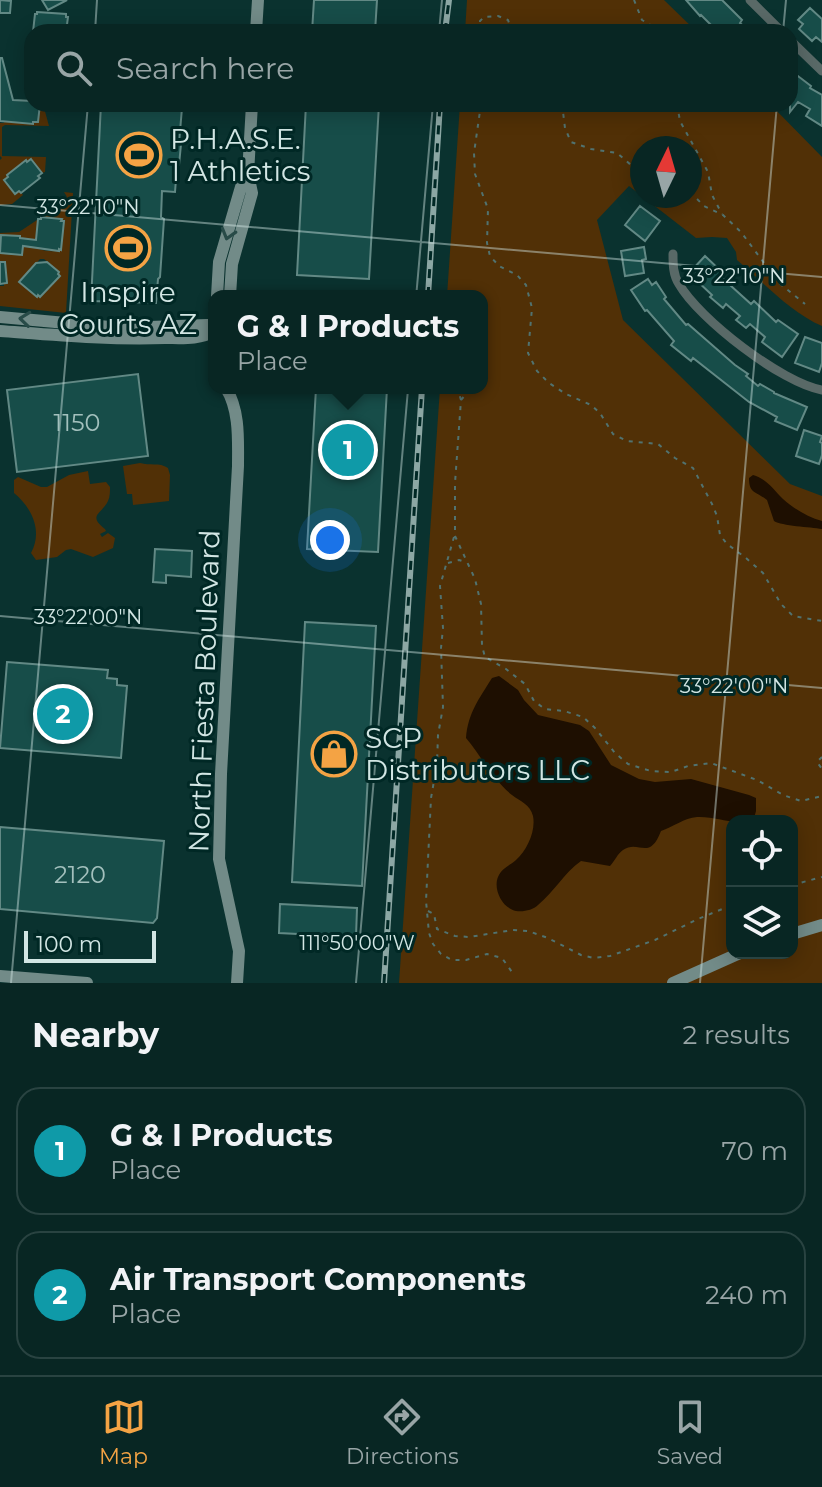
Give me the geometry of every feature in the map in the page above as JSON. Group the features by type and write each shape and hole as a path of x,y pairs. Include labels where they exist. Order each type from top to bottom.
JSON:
{"street":[{"path":"256,24 258,0"},
{"path":"750,0 774,24"},
{"path":"798,48 822,71"},
{"path":"230,290 232,264 252,193 248,174 252,112"},
{"path":"217,290 219,262 241,187 248,174"},
{"path":"673,254 677,281 710,319 762,363 813,389 822,390"},
{"path":"0,317 121,328 208,325"},
{"path":"0,331 138,339 208,334"},
{"name":"North Fiesta Boulevard","path":"232,394 238,432 238,466 219,859 239,951 237,983"},
{"path":"798,932 822,925"},
{"path":"673,983 727,959"},
{"path":"0,976 87,983"}],"path":[{"path":"634,0 642,20 649,24"},
{"path":"480,24 484,17 498,16 508,20 509,24"},
{"path":"480,112 474,153 475,174 488,209 487,243 490,256 499,266 517,275 526,285 532,308 528,353 537,371 566,394 591,405 613,434 627,441 658,444 693,468 717,516 720,535 727,544 763,573 781,604 793,616 822,621"},
{"path":"563,112 571,142 617,153 630,164"},
{"path":"678,112 680,121 708,172 712,195 723,215 741,232 779,283 805,304"},
{"path":"702,204 723,215"},
{"path":"459,394 455,536 440,586 443,707 431,798 429,933 441,954 452,960 487,954 502,958 514,975"},
{"path":"461,400 466,394"},
{"path":"455,536 475,579 481,604 485,657 525,684 534,701 545,709 583,717 628,764 651,771 671,772 711,763 801,801 822,796"},
{"path":"447,564 459,560 467,563"},
{"path":"822,757 817,762 822,769"},
{"path":"798,883 822,877"},
{"path":"429,933 437,929 455,936 469,937 513,930 528,931 594,958 610,956 655,940 726,907"},
{"path":"427,910 434,914 437,929"}],"shaded area":[{"path":"467,0 664,0 689,24 466,24"},
{"path":"39,112 45,112 49,126 2,127 2,156 46,157 45,172 42,173 31,159 7,175 23,195 12,204 0,205 0,123 4,123 5,119 32,124 38,122"},
{"path":"459,112 778,112 822,157 822,326 788,305 737,260 736,252 727,238 696,238 657,208 702,208 702,136 630,136 630,187 597,220 623,320 790,484 822,496 822,983 399,983 440,394 488,394 488,290 447,290"},
{"path":"64,192 73,193 66,313 0,306 0,286 7,282 5,267 0,267 0,253 22,255 24,239 20,236 0,237 0,233 19,232 38,219 37,230 40,230 35,247 48,251 61,249 60,232 63,232 64,222 41,217 67,197","holes":["40,259 59,272 41,297 36,297 21,279"]},
{"path":"140,463 168,468 169,501 133,505 132,494 127,494 123,466"},
{"path":"88,471 90,484 106,482 110,487 108,501 96,517 106,531 100,534 102,537 108,533 115,538 113,548 93,557 71,549 57,557 36,560 31,553 36,536 34,520 14,493 14,480 18,477 47,487 69,475"},
{"path":"753,475 766,482 796,509 822,521 822,529 774,521 767,500 750,487 749,478"},
{"path":"499,676 518,690 538,715 580,725 589,731 611,765 639,779 655,782 691,779 749,795 756,798 755,815 726,815 726,820 705,817 688,819 661,831 648,848 629,847 623,850 610,866 581,861 536,907 522,911 511,909 500,897 498,877 527,846 533,828 532,812 499,782 466,738 475,706 492,678"}],"building":[{"path":"0,0 11,1 10,13 0,13"},
{"path":"42,0 67,0 48,10"},
{"path":"314,0 377,0 376,24 312,24"},
{"path":"686,0 722,0 742,20 741,24 710,24"},
{"path":"810,8 822,19 822,42 816,37 812,41 799,29 803,24 798,20"},
{"path":"37,14 66,14 67,24 34,24"},
{"path":"2,58 13,100 24,101 24,112 39,112 38,122 33,124 0,121"},
{"path":"798,76 822,95 822,126 806,116 810,109 798,102"},
{"path":"101,112 182,112 175,192 162,191 161,217 164,219 156,303 91,301"},
{"path":"306,112 379,112 369,279 297,275"},
{"path":"31,159 42,173 38,176 40,178 15,194 4,180"},
{"path":"638,208 660,221 645,241 625,225"},
{"path":"38,219 64,221 61,250 23,246 22,255 0,253 1,235 36,240"},
{"path":"644,247 644,273 625,276 621,251"},
{"path":"705,256 723,273 720,276 751,304 754,301 776,322 778,320 798,334 782,357 762,342 765,337 750,324 746,328 736,320 740,316 726,304 723,308 694,278 699,274 693,269"},
{"path":"0,262 5,262 7,283 0,284"},
{"path":"47,262 60,276 37,297 19,282 36,263"},
{"path":"648,279 652,285 656,282 666,297 664,299 686,325 748,374 746,376 758,386 760,384 807,407 797,430 775,421 777,417 749,402 693,358 691,361 671,345 674,341 645,311 631,290"},
{"path":"805,337 822,343 819,372 795,363"},
{"path":"138,374 148,456 17,472 7,390"},
{"path":"316,394 387,394 378,552 307,549"},
{"path":"804,430 822,436 819,464 796,456"},
{"path":"155,549 192,551 191,577 166,575 166,583 153,582"},
{"name":"SCP Distributors LLC","path":"305,622 376,626 362,886 292,882"},
{"path":"7,662 108,670 107,678 117,679 117,685 127,686 121,758 0,748"},
{"path":"0,827 164,841 157,918 153,923 0,909"},
{"path":"280,904 357,908 356,937 279,933"}],"railway":[{"path":"446,24 449,0"},
{"path":"428,290 440,112"},
{"path":"384,983 422,394"}],"place":[{"name":"P.H.A.S.E. 1 Athletics","path":"139,155"},
{"name":"Inspire Courts AZ","path":"128,248"},
{"name":"G & I Products","path":"348,450"},
{"name":"Air Transport Components","path":"63,714"},
{"name":"SCP Distributors LLC","path":"334,754"}]}
